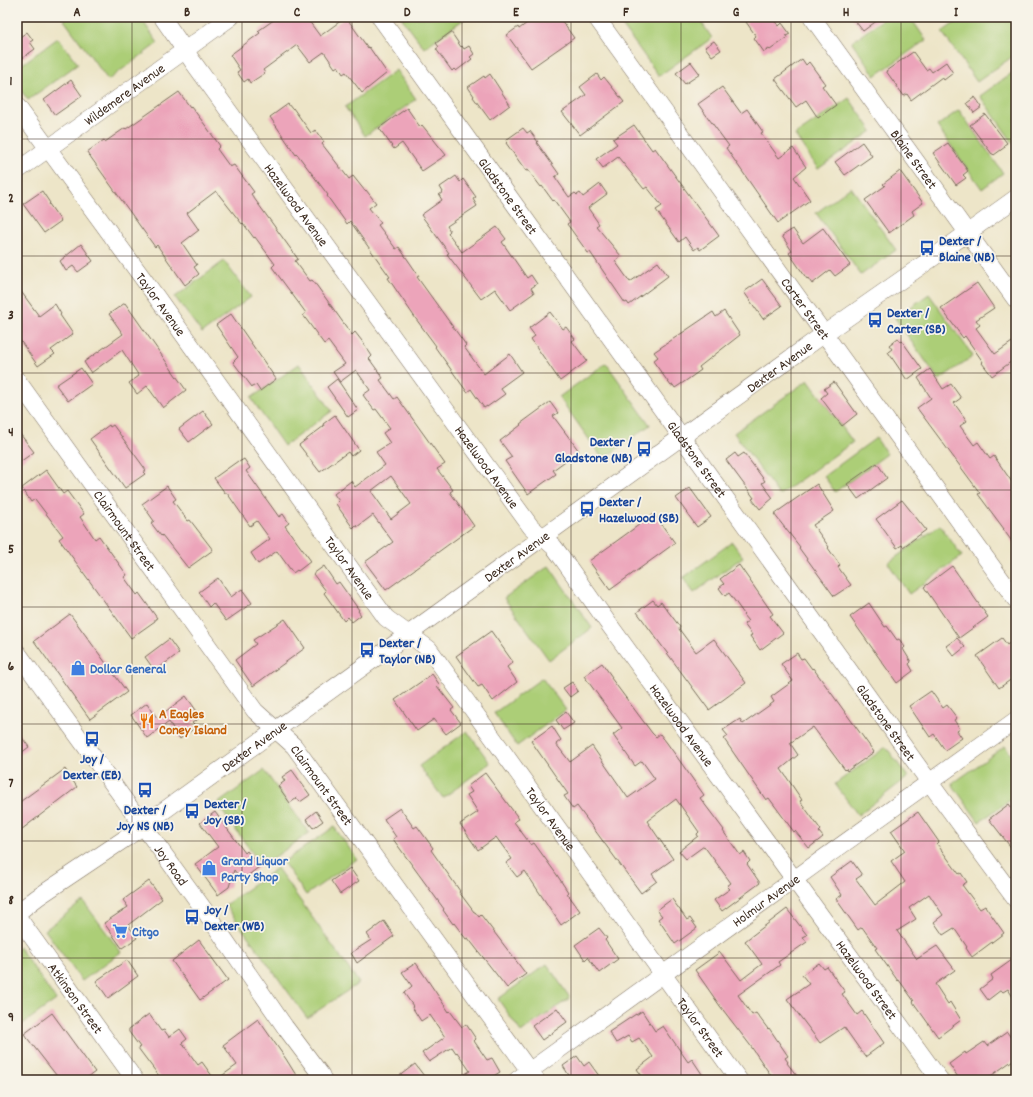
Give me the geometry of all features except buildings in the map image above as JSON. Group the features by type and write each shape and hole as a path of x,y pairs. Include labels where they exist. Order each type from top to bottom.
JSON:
{"street":[{"path":"162,17 185,50"},
{"name":"Wildemere Avenue","path":"17,171 231,17"},
{"name":"Gladstone Street","path":"380,17 1016,900"},
{"name":"Carter Street","path":"596,17 1016,600"},
{"name":"Blaine Street","path":"812,17 1016,300"},
{"name":"Hazelwood Avenue","path":"185,50 531,527 554,547 795,878"},
{"path":"17,106 48,148"},
{"name":"Taylor Avenue","path":"48,148 386,618 429,650 663,975"},
{"name":"Dexter Avenue","path":"17,913 142,826 408,635 542,536 1016,198"},
{"name":"Clairmount Street","path":"17,380 255,711 294,746 527,1077"},
{"name":"Joy Road","path":"17,652 205,911 285,1027 321,1075 323,1080"},
{"name":"Holmur Avenue","path":"527,1077 795,878 1016,720"},
{"name":"Hazelwood Street","path":"795,878 940,1080"},
{"name":"Atkinson Street","path":"17,916 135,1080"},
{"name":"Taylor Street","path":"663,975 739,1080"}],"green space":[{"path":"68,17 140,17 158,43 108,80 64,20"},
{"path":"401,17 467,17 424,48"},
{"path":"616,17 698,17 712,38 659,76"},
{"path":"886,17 910,17 926,40 875,76 852,42"},
{"path":"963,17 1008,17 1016,28 1016,54 977,82 942,32"},
{"path":"58,38 78,64 28,100 17,85 17,68"},
{"path":"396,70 416,99 365,136 345,107"},
{"path":"1016,70 1016,147 980,96"},
{"path":"849,98 872,131 818,169 795,135"},
{"path":"959,110 1003,173 982,189 937,126"},
{"path":"851,187 896,250 861,275 816,213"},
{"path":"224,261 251,297 202,333 175,297"},
{"path":"929,294 973,356 939,380 895,318"},
{"path":"606,363 650,425 603,459 559,397"},
{"path":"299,364 332,411 284,446 251,398"},
{"path":"808,380 853,442 779,495 734,433"},
{"path":"876,438 887,454 835,492 824,476"},
{"path":"940,525 962,556 909,594 888,563"},
{"path":"732,542 743,557 694,593 683,578"},
{"path":"549,566 592,628 549,660 504,598"},
{"path":"542,678 566,710 517,746 494,713"},
{"path":"467,731 490,763 443,798 419,766"},
{"path":"1005,746 1016,762 1016,796 979,822 952,784"},
{"path":"886,747 908,777 858,815 835,784"},
{"path":"264,770 309,833 262,866 217,804"},
{"path":"334,827 357,859 306,895 283,862"},
{"path":"277,868 359,983 307,1018 225,905"},
{"path":"83,901 121,952 82,981 45,930"},
{"path":"19,947 56,1000 17,1028 17,949"},
{"path":"547,964 570,998 521,1032 498,999"}],"place":[{"name":"Dexter / Blaine (NB)","path":"927,248"},
{"name":"Dexter / Carter (SB)","path":"875,320"},
{"name":"Dexter / Gladstone (NB)","path":"644,449"},
{"name":"Dexter / Hazelwood (SB)","path":"587,509"},
{"name":"Dexter / Taylor (NB)","path":"367,650"},
{"name":"Dollar General","path":"78,668"},
{"name":"A Eagles Coney Island","path":"147,721"},
{"name":"Joy / Dexter (EB)","path":"92,739"},
{"name":"Dexter / Joy NS (NB)","path":"145,790"},
{"name":"Dexter / Joy (SB)","path":"192,811"},
{"name":"Grand Liquor Party Shop","path":"209,868"},
{"name":"Joy / Dexter (WB)","path":"192,917"},
{"name":"Citgo","path":"120,931"}]}
